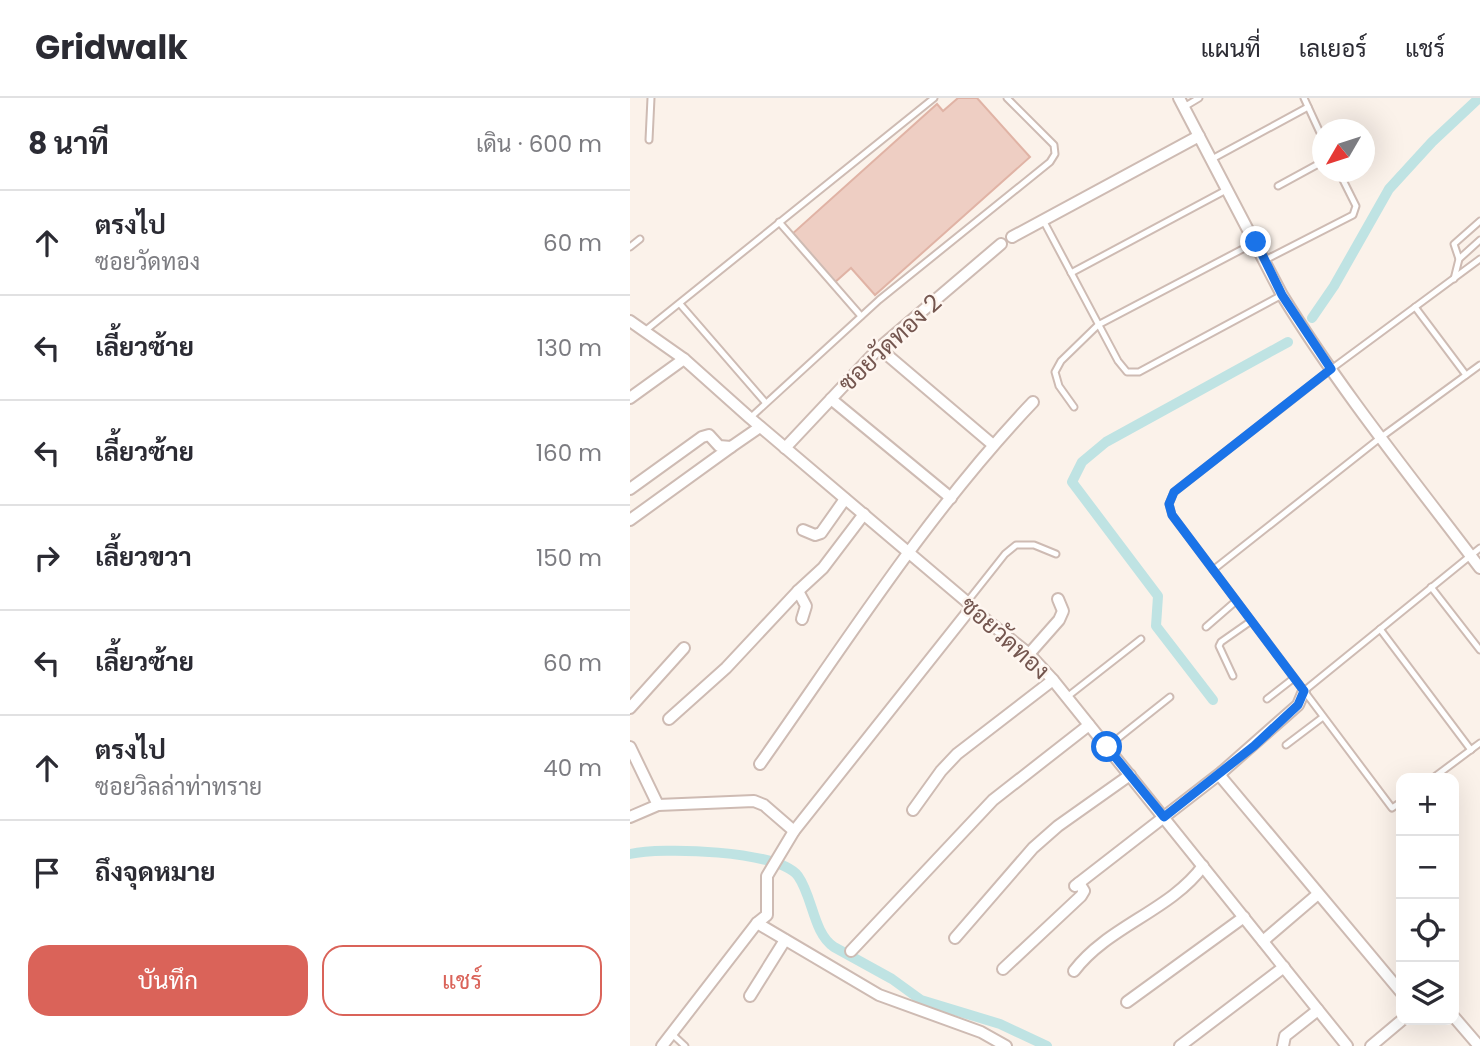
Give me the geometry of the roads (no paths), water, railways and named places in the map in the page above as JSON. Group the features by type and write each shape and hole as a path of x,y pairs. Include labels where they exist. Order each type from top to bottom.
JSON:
{"street":[{"path":"1181,103 1282,295 1380,438 1480,568"},
{"path":"1012,237 1199,136"},
{"name":"ซอยวัดทอง 2","path":"785,448 879,348 1002,244"},
{"path":"630,334 639,326"},
{"name":"ซอยวัดทอง","path":"639,326 684,359 1029,654 1053,680 1347,1046"},
{"path":"879,348 992,444"},
{"path":"630,398 684,359"},
{"path":"831,399 951,498"},
{"path":"760,764 909,553 992,444 1033,402"},
{"path":"630,520 760,426"},
{"path":"630,489 702,437 709,435 719,446 731,447"},
{"path":"803,530 815,535 821,533 845,499"},
{"path":"669,719 750,645 798,591 823,568 864,514"},
{"path":"798,591 806,606 802,619"},
{"path":"1029,654 1059,620 1063,611 1058,599"},
{"path":"662,1046 757,923 767,915 766,881 770,869 794,831 969,605"},
{"path":"630,708 684,649"},
{"path":"914,810 941,771 957,754 1053,680"},
{"path":"1003,969 1081,897 1084,891 1077,884 1222,772 1298,705 1304,691"},
{"path":"850,951 993,800 1089,725"},
{"path":"630,747 658,805"},
{"path":"1222,772 1221,777 1396,986"},
{"path":"955,938 1032,848 1058,826 1130,775"},
{"path":"630,817 658,805 754,801 764,805 794,831"},
{"path":"1074,971 1113,934 1193,880 1203,866"},
{"path":"1263,941 1318,894"},
{"path":"1127,1002 1244,917"},
{"path":"757,923 879,995 981,1032 1006,1046"},
{"path":"750,996 785,940"},
{"path":"1180,1046 1284,967"},
{"path":"1283,1046 1285,1037 1318,1010"},
{"path":"1459,1023 1479,1046"},
{"path":"1371,1046 1396,1025"}],"lane":[{"path":"649,140 651,98"},
{"path":"639,326 680,304 934,98"},
{"path":"750,418 861,316 1050,162 1055,154 1054,145 1007,98"},
{"path":"1181,103 1199,98"},
{"path":"1304,98 1314,119"},
{"path":"1212,159 1308,107"},
{"path":"1278,186 1312,167"},
{"path":"1265,260 1353,215 1356,206 1344,182"},
{"path":"1071,273 1228,189"},
{"path":"1043,220 1118,361 1127,372 1139,372 1282,295"},
{"path":"1454,279 1459,259 1454,244 1480,221"},
{"path":"779,222 861,316"},
{"path":"630,247 640,239"},
{"path":"1459,259 1480,240"},
{"path":"1074,407 1059,386 1055,372 1061,360 1098,324 1256,242"},
{"path":"1396,805 1392,808 1323,717 1172,515 1169,504 1174,492 1331,369 1480,259"},
{"path":"680,304 765,402"},
{"path":"1415,307 1466,375"},
{"path":"1213,570 1380,438 1480,365"},
{"path":"969,605 1005,554 1016,545 1034,545 1056,554"},
{"path":"1304,691 1480,548"},
{"path":"1431,587 1480,650"},
{"path":"1206,626 1236,601"},
{"path":"1233,677 1219,646 1251,621"},
{"path":"1380,629 1471,750"},
{"path":"1067,698 1141,639"},
{"path":"1267,699 1294,678"},
{"path":"1107,747 1170,697"},
{"path":"1286,745 1323,717"},
{"path":"1440,773 1480,743"},
{"path":"672,1034 685,1046"}],"waterway":[{"path":"1312,318 1334,286 1389,189 1432,142 1479,98"},
{"path":"1213,700 1156,626 1158,596 1072,482 1082,462 1106,442 1288,342"},
{"path":"630,854 666,851 718,853 744,856 787,867 798,876 817,924 834,947 892,979 921,1000 1000,1024 1047,1046"}]}
